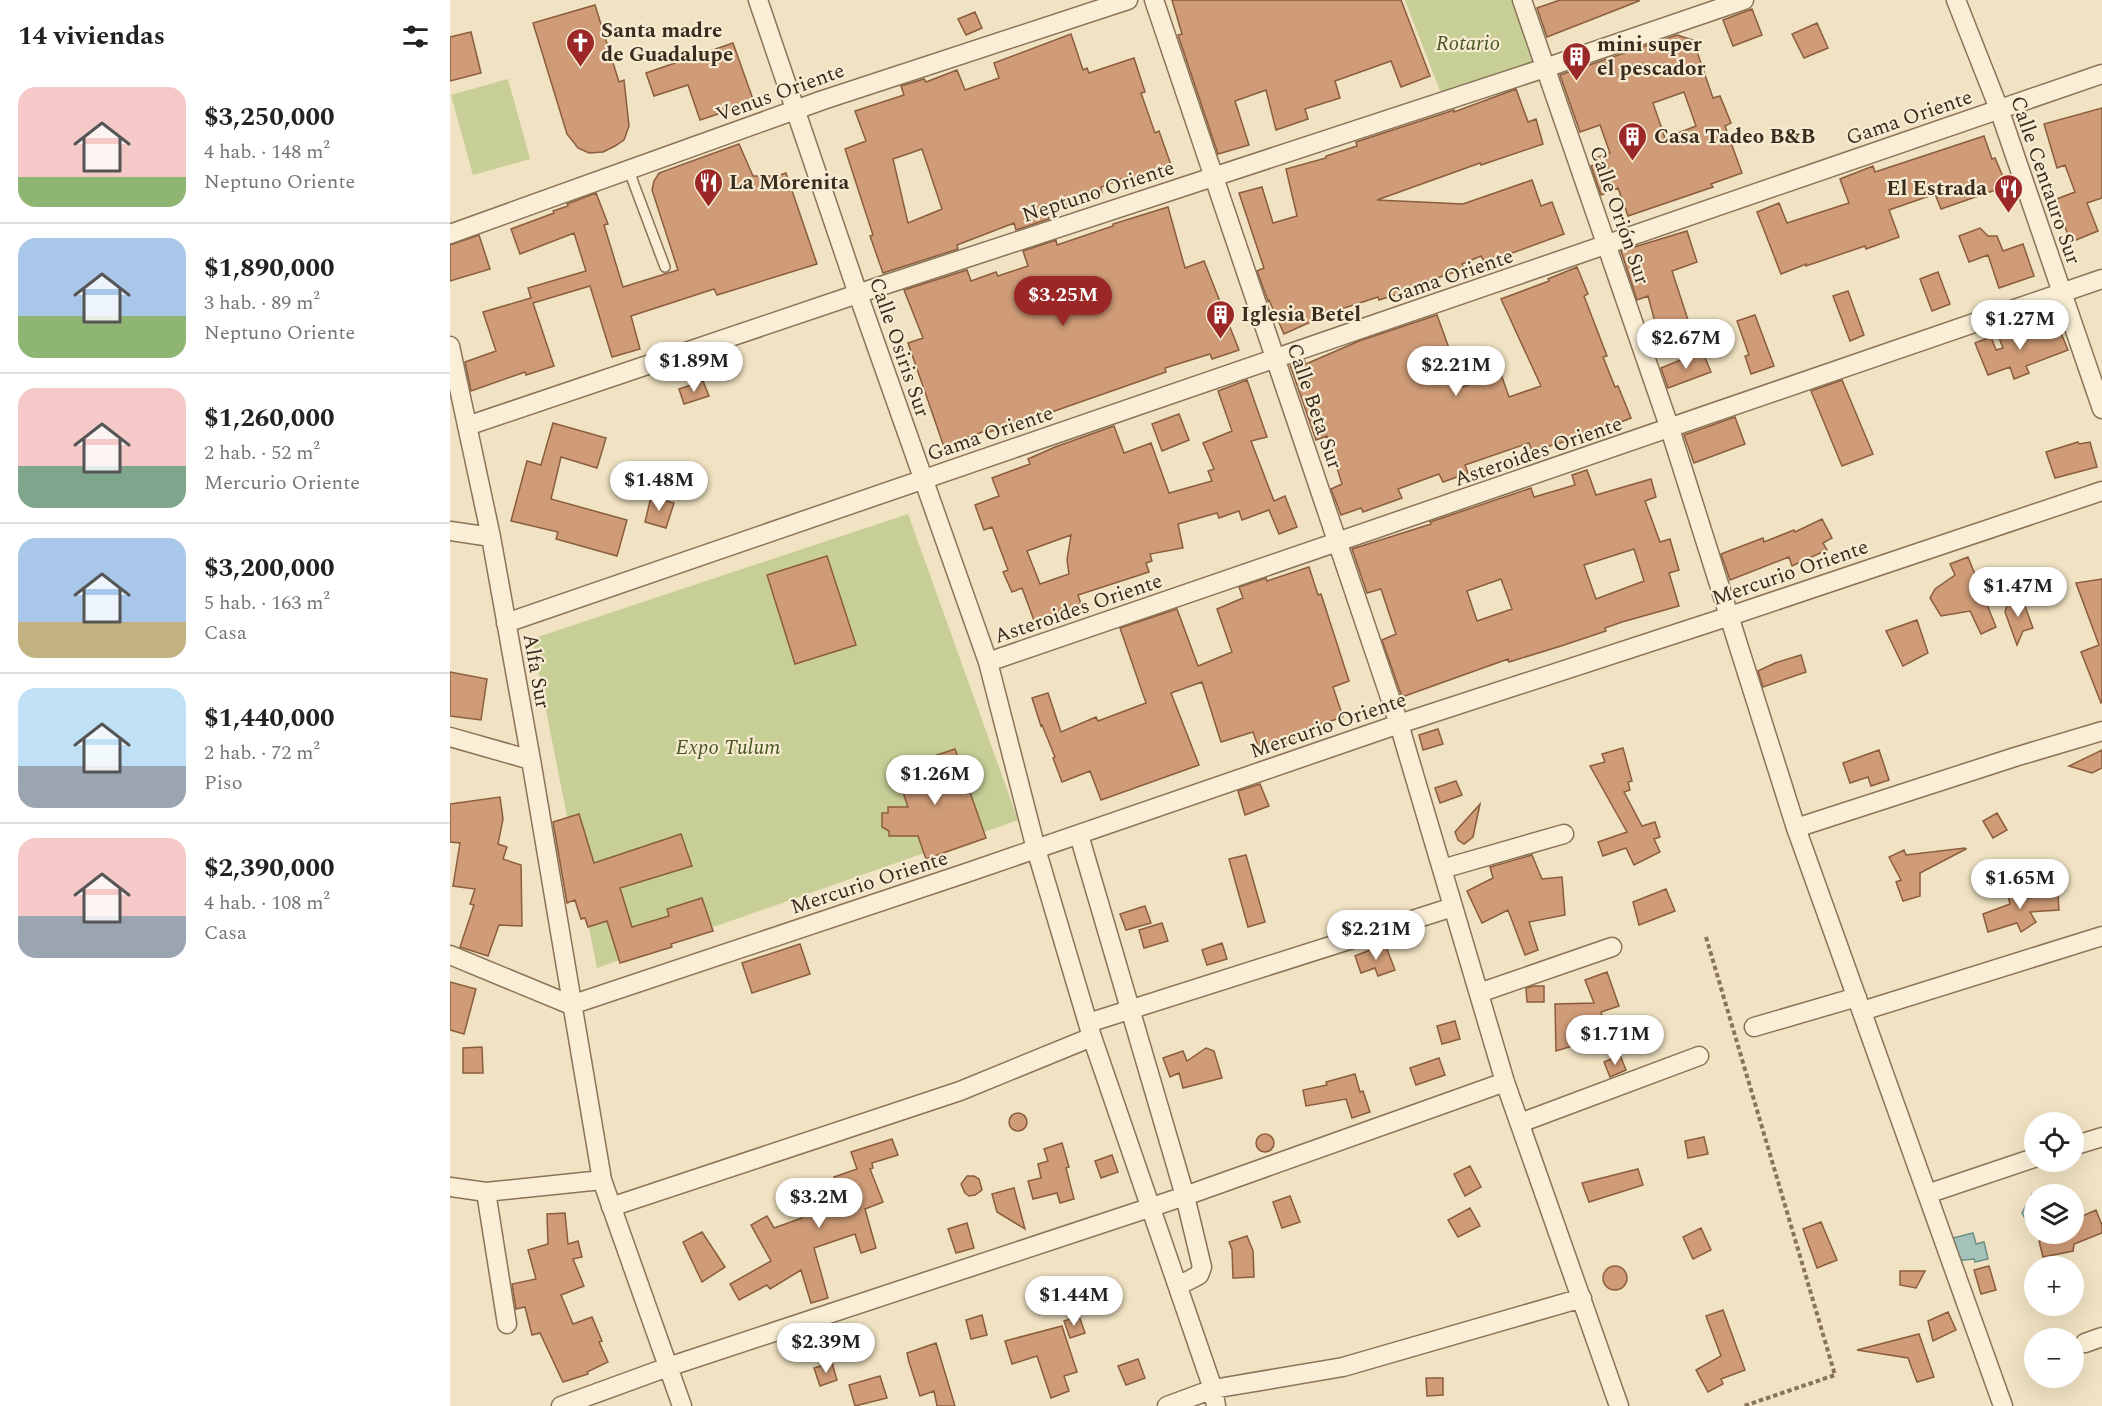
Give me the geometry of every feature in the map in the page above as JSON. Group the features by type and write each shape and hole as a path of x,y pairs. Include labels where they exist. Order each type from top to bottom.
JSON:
{"street":[{"name":"Calle Osiris Sur","path":"758,0 858,294 988,662 1036,849 1090,1030 1215,1397"},
{"name":"Venus Oriente","path":"450,234 796,110 1128,0"},
{"name":"Calle Beta Sur","path":"1154,0 1399,724 1505,1082 1619,1406"},
{"name":"Calle Orión Sur","path":"1522,0 1670,429 1796,828 2004,1406"},
{"name":"Neptuno Oriente","path":"467,426 1744,0"},
{"name":"Calle Centauro Sur","path":"1956,0 1999,109 2102,410"},
{"name":"Gama Oriente","path":"506,623 2102,74"},
{"name":"Asteroides Oriente","path":"988,662 2102,279"},
{"name":"Alfa Sur","path":"450,346 490,537 531,760 602,1180 681,1406"},
{"name":"Mercurio Oriente","path":"571,1005 1078,835 1399,724 2102,491"},
{"path":"450,531 490,537"},
{"path":"1796,828 2015,757 2102,732"},
{"path":"450,737 531,760"},
{"path":"1442,869 1564,834"},
{"path":"1078,835 1185,1196 1202,1267 1199,1275 1178,1286"},
{"path":"611,1207 960,1091 1130,1011 1453,907"},
{"path":"1754,1027 1859,1004 2102,936"},
{"path":"1479,993 1612,946"},
{"path":"450,955 571,1005"},
{"path":"1520,1123 1699,1056"},
{"path":"561,1406 668,1367 1185,1196 1505,1082"},
{"path":"2084,1143 2102,1137"},
{"path":"1927,1194 2024,1161"},
{"path":"450,1187 486,1191 602,1180"},
{"path":"486,1191 507,1324"},
{"path":"1167,1406 1343,1367 1582,1298"}],"lane":[{"path":"629,171 665,267"}],"path":[{"path":"1706,937 1835,1375 1744,1406"}],"green space":[{"name":"Rotario","path":"1405,0 1513,0 1537,64 1442,96"},
{"path":"508,79 530,159 473,175 451,95"},
{"name":"Expo Tulum","path":"908,514 1018,820 597,968 532,639"}],"water":[{"path":"1973,1233 1976,1244 1984,1242 1988,1259 1975,1262 1974,1259 1954,1261 1949,1239"}],"building":[{"path":"1172,0 1401,0 1430,76 1401,87 1391,61 1335,81 1340,98 1305,109 1308,119 1276,130 1266,90 1235,101 1249,145 1218,154 1178,35 1182,34"},
{"path":"1560,0 1639,1 1547,37 1537,8"},
{"name":"Santa madre de Guadalupe","path":"595,5 619,82 624,80 629,126 624,140 603,152 589,153 578,148 567,134 533,23"},
{"path":"1752,9 1762,35 1733,46 1723,20"},
{"path":"975,12 982,28 966,35 958,19"},
{"path":"1817,23 1828,48 1804,58 1792,34"},
{"path":"471,32 481,73 450,81 450,37"},
{"path":"1071,34 1083,70 1087,68 1089,73 1134,58 1145,92 1141,93 1155,133 1159,131 1171,165 1101,187 1102,193 1047,212 1049,219 1016,230 1014,223 957,245 958,249 883,273 845,149 866,141 855,111 904,95 901,86 924,79 926,82 957,70 965,90 999,78 994,63","holes":["922,149 942,209 908,223 893,159"]},
{"path":"1677,35 1693,40 1713,98 1720,96 1731,123 1725,126 1742,173 1711,184 1713,187 1628,216 1618,188 1601,195 1591,166 1597,164 1595,158 1610,153 1600,125 1580,132 1560,75","holes":["1684,92 1696,126 1665,138 1653,103"]},
{"path":"733,43 754,102 700,120 688,85 654,96 646,73"},
{"path":"1516,89 1528,122 1536,119 1543,144 1481,165 1480,163 1377,200 1463,204 1532,180 1541,206 1552,202 1564,234 1496,259 1495,257 1484,261 1481,256 1462,264 1464,269 1425,282 1426,285 1335,311 1284,334 1257,271 1264,268 1239,193 1262,187 1273,223 1297,216 1286,169 1326,158 1326,156 1357,146 1356,142 1454,110 1454,112"},
{"path":"2102,108 2102,198 2087,203 2098,231 2071,242 2054,200 2075,192 2065,165 2057,168 2044,124"},
{"path":"1984,136 1992,159 1995,158 2007,186 1941,209 1935,194 1889,210 1899,237 1866,249 1865,246 1806,266 1806,264 1781,274 1757,212 1779,203 1787,223 1849,203 1840,179 1873,166 1875,172"},
{"path":"739,144 753,176 777,176 786,173 817,264 717,295 714,289 631,316 640,349 612,357 590,286 533,303 554,366 526,375 525,372 471,391 465,362 496,351 483,312 531,298 528,288 586,271 574,233 520,254 511,229 554,213 553,211 568,206 567,204 596,193 608,224 604,225 623,287 678,270 652,190 654,181 659,173"},
{"path":"1168,207 1185,268 1204,261 1239,350 1212,359 1210,354 1165,368 1166,372 1046,414 986,433 985,431 944,447 908,343 923,338 904,290 967,270 971,281 996,272 998,276 1028,266 1023,251 1056,240 1057,245"},
{"path":"1980,228 1988,236 1997,236 2003,251 2023,244 2034,276 1999,288 1988,255 1969,262 1959,236"},
{"path":"1687,231 1697,262 1672,271 1690,326 1659,337 1648,296 1637,300 1621,251"},
{"path":"479,235 490,269 450,281 450,245"},
{"path":"1577,267 1588,294 1584,296 1607,356 1603,357 1631,418 1591,434 1532,451 1529,443 1465,465 1468,473 1443,482 1439,474 1398,489 1402,498 1363,512 1361,508 1341,515 1331,489 1342,484 1327,436 1316,440 1290,365 1304,360 1306,364 1359,341 1437,315 1463,387 1501,374 1509,397 1541,386 1501,299 1549,281 1548,279"},
{"path":"1938,272 1950,304 1932,311 1920,279"},
{"path":"1848,291 1864,335 1850,341 1833,296"},
{"path":"1755,315 1774,366 1751,374 1745,356 1749,355 1737,321"},
{"path":"2058,326 2068,350 2026,366 2029,373 2014,379 2010,367 1988,375 1975,343 1991,337 1996,350 2003,348 1997,333 2011,327 2017,342"},
{"path":"1700,352 1701,356 1704,355 1711,372 1668,388 1661,368"},
{"path":"1247,380 1267,437 1251,441 1274,501 1285,496 1297,527 1279,534 1269,510 1242,520 1239,511 1219,518 1217,513 1178,524 1183,548 1150,554 1152,561 1146,563 1149,572 1078,595 1082,607 1035,623 1022,588 1012,592 1003,572 1008,570 992,527 984,530 975,505 999,496 992,478 1030,464 1028,459 1055,447 1114,426 1124,453 1151,443 1169,493 1212,481 1208,471 1214,469 1203,443 1232,431 1218,391","holes":["1071,535 1067,560 1069,574 1040,584 1027,551"]},
{"path":"1842,380 1873,454 1842,466 1811,391"},
{"path":"703,381 709,396 684,404 679,389"},
{"path":"1179,414 1189,440 1162,451 1152,424"},
{"path":"1735,417 1745,444 1694,463 1684,435"},
{"path":"553,423 606,438 597,468 561,457 551,499 627,520 617,556 556,539 558,532 511,521 527,461 541,465"},
{"path":"2078,442 2079,444 2090,442 2097,467 2055,478 2046,452"},
{"path":"1587,470 1596,495 1651,479 1656,497 1645,501 1660,542 1670,539 1679,570 1669,573 1679,606 1622,622 1605,628 1606,631 1561,646 1509,662 1508,659 1402,697 1382,640 1396,634 1381,589 1367,593 1352,549 1431,524 1430,522 1531,488 1534,497 1575,485 1572,475","holes":["1634,549 1644,581 1596,599 1584,565","1501,579 1512,609 1477,621 1467,591"]},
{"path":"651,497 674,503 666,528 645,522"},
{"path":"1822,519 1832,538 1823,543 1827,550 1792,566 1789,557 1730,580 1721,554 1763,538 1764,542 1794,530 1795,532"},
{"path":"827,556 856,645 795,664 767,575"},
{"path":"1968,557 1996,627 1981,634 1970,611 1941,616 1930,598 1935,589 1955,575 1950,564"},
{"path":"1309,567 1318,595 1321,594 1349,681 1333,687 1343,717 1300,731 1302,738 1260,752 1253,732 1221,742 1202,682 1171,693 1199,765 1101,800 1090,771 1062,782 1053,758 1055,757 1032,698 1048,693 1061,732 1096,717 1098,721 1146,703 1120,628 1177,609 1198,666 1232,652 1217,609 1243,598 1239,587 1266,578 1267,581"},
{"path":"2102,579 2101,703 2081,652 2099,645 2076,583"},
{"path":"2010,596 2023,601 2033,628 2023,631 2017,645 2005,612"},
{"path":"1917,620 1928,653 1903,666 1886,631"},
{"path":"1801,655 1806,672 1763,687 1758,671"},
{"path":"450,672 487,679 481,720 450,716"},
{"path":"1438,729 1443,744 1423,750 1419,735"},
{"path":"1623,748 1632,781 1628,782 1630,790 1624,792 1642,826 1655,822 1660,837 1654,839 1660,852 1634,865 1626,848 1603,856 1598,842 1627,832 1590,766 1605,762 1602,754"},
{"path":"955,749 986,838 926,859 918,836 889,836 889,831 882,827 882,813 888,813 888,807 908,807 895,769"},
{"path":"1879,750 1889,780 1871,786 1868,777 1850,783 1843,763"},
{"path":"2102,750 2102,768 2092,773 2069,766"},
{"path":"1456,781 1462,795 1440,803 1435,788"},
{"path":"1260,784 1269,806 1245,815 1238,791"},
{"path":"500,797 503,819 498,844 507,847 503,859 521,865 522,926 499,925 488,956 460,947 474,905 470,904 475,889 453,886 460,843 450,842 450,804"},
{"path":"1480,804 1473,837 1464,844 1458,840 1455,832"},
{"path":"1997,813 2007,830 1993,838 1983,821"},
{"path":"579,814 594,863 681,834 692,866 620,888 632,927 669,916 667,909 702,898 713,931 620,963 607,921 588,927 585,918 581,919 575,900 567,903 553,822"},
{"path":"1965,848 1920,873 1920,896 1903,901 1896,882 1901,880 1889,857 1904,850 1906,855"},
{"path":"1246,855 1265,922 1248,927 1229,859"},
{"path":"1532,855 1542,879 1562,877 1565,915 1529,922 1538,950 1525,955 1508,910 1482,923 1467,891 1493,878 1490,867"},
{"path":"2009,882 2013,888 2021,885 2026,899 2039,895 2058,895 2059,910 2030,912 2036,922 2021,932 2017,923 1988,932 1983,914 2010,904 2005,884"},
{"path":"1666,889 1675,911 1639,925 1633,902"},
{"path":"1145,906 1151,923 1126,930 1120,914"},
{"path":"1162,923 1168,941 1144,948 1139,930"},
{"path":"1222,943 1227,959 1207,965 1202,950"},
{"path":"800,944 810,974 752,993 742,963"},
{"path":"1385,944 1395,970 1378,976 1375,968 1361,973 1355,956"},
{"path":"1607,972 1619,1006 1601,1012 1608,1035 1556,1051 1555,1004 1594,1003 1585,980"},
{"path":"450,982 476,989 464,1034 450,1030"},
{"path":"1544,986 1544,1002 1527,1002 1526,988"},
{"path":"1455,1021 1460,1039 1442,1044 1437,1026"},
{"path":"482,1047 483,1073 463,1073 463,1048"},
{"path":"1206,1048 1214,1051 1222,1078 1183,1088 1179,1073 1170,1077 1163,1058 1183,1051 1187,1061"},
{"path":"1620,1055 1626,1070 1610,1077 1604,1062"},
{"path":"1439,1058 1445,1075 1416,1085 1410,1068"},
{"path":"1355,1074 1360,1092 1363,1091 1370,1112 1352,1118 1346,1099 1306,1106 1303,1090 1327,1085 1326,1082"},
{"path":"1018,1113 1024,1116 1027,1122 1024,1128 1018,1131 1012,1128 1009,1122 1012,1116"},
{"path":"1265,1134 1271,1137 1274,1143 1271,1149 1265,1152 1259,1149 1256,1143 1259,1137"},
{"path":"1704,1137 1708,1154 1688,1158 1685,1141"},
{"path":"892,1139 898,1155 872,1163 873,1168 870,1169 883,1202 865,1209 876,1248 861,1253 855,1234 814,1248 828,1298 811,1303 801,1270 770,1289 767,1285 739,1300 730,1284 771,1261 751,1225 767,1216 774,1228 802,1218 803,1211 808,1207 819,1208 842,1200 834,1177 857,1169 851,1152"},
{"path":"1062,1143 1069,1167 1066,1168 1074,1199 1060,1203 1057,1193 1033,1199 1028,1181 1041,1178 1038,1164 1048,1161 1044,1149"},
{"path":"1112,1155 1118,1172 1101,1178 1095,1161"},
{"path":"1470,1166 1481,1187 1465,1196 1454,1174"},
{"path":"1638,1169 1643,1185 1589,1202 1582,1183"},
{"path":"967,1176 979,1179 982,1190 975,1195 969,1196 965,1193 961,1184"},
{"path":"1014,1188 1025,1229 997,1212 992,1194"},
{"path":"1290,1196 1300,1222 1282,1228 1273,1202"},
{"path":"1470,1208 1480,1226 1458,1237 1448,1220"},
{"path":"2096,1210 2102,1225 2102,1233 2084,1240 2084,1215"},
{"path":"565,1213 568,1244 578,1241 582,1257 573,1259 584,1286 561,1295 573,1324 592,1317 608,1362 587,1372 588,1374 563,1382 540,1333 532,1335 525,1307 516,1309 512,1284 536,1279 528,1250 548,1244 547,1214"},
{"path":"1821,1222 1837,1260 1817,1268 1803,1229"},
{"path":"967,1223 974,1248 956,1253 948,1229"},
{"path":"1701,1228 1711,1250 1693,1259 1683,1237"},
{"path":"702,1232 725,1267 702,1282 683,1242"},
{"path":"1247,1236 1253,1251 1254,1277 1233,1278 1232,1250 1229,1242"},
{"path":"2040,1244 2074,1244 2073,1251 2043,1256"},
{"path":"1615,1266 1624,1269 1627,1278 1624,1287 1615,1290 1606,1287 1603,1278 1606,1269"},
{"path":"1989,1266 1996,1290 1981,1294 1974,1270"},
{"path":"1900,1271 1925,1271 1916,1288 1900,1285"},
{"path":"1115,1284 1118,1304 1094,1308 1091,1288"},
{"path":"1723,1310 1745,1370 1721,1379 1723,1384 1708,1392 1696,1370 1721,1356 1706,1316"},
{"path":"1948,1312 1956,1330 1933,1341 1928,1321"},
{"path":"982,1315 987,1335 971,1339 966,1320"},
{"path":"1079,1316 1085,1333 1070,1338 1064,1321"},
{"path":"1062,1326 1077,1372 1064,1376 1069,1391 1051,1398 1037,1356 1012,1364 1005,1341"},
{"path":"1919,1334 1934,1377 1917,1382 1908,1358 1857,1350"},
{"path":"936,1343 955,1406 937,1406 934,1391 920,1396 909,1362 907,1353"},
{"path":"1138,1359 1145,1378 1126,1385 1118,1366"},
{"path":"832,1363 837,1380 820,1386 814,1368"},
{"path":"880,1376 887,1398 855,1406 849,1385"},
{"path":"1426,1378 1443,1378 1443,1395 1427,1396"}],"place":[{"name":"Santa madre de Guadalupe","path":"580,68"},
{"name":"mini super el pescador","path":"1576,82"},
{"name":"Casa Tadeo B&B","path":"1633,162"},
{"name":"La Morenita","path":"708,208"},
{"name":"El Estrada","path":"2008,214"},
{"name":"Iglesia Betel","path":"1220,340"}]}
